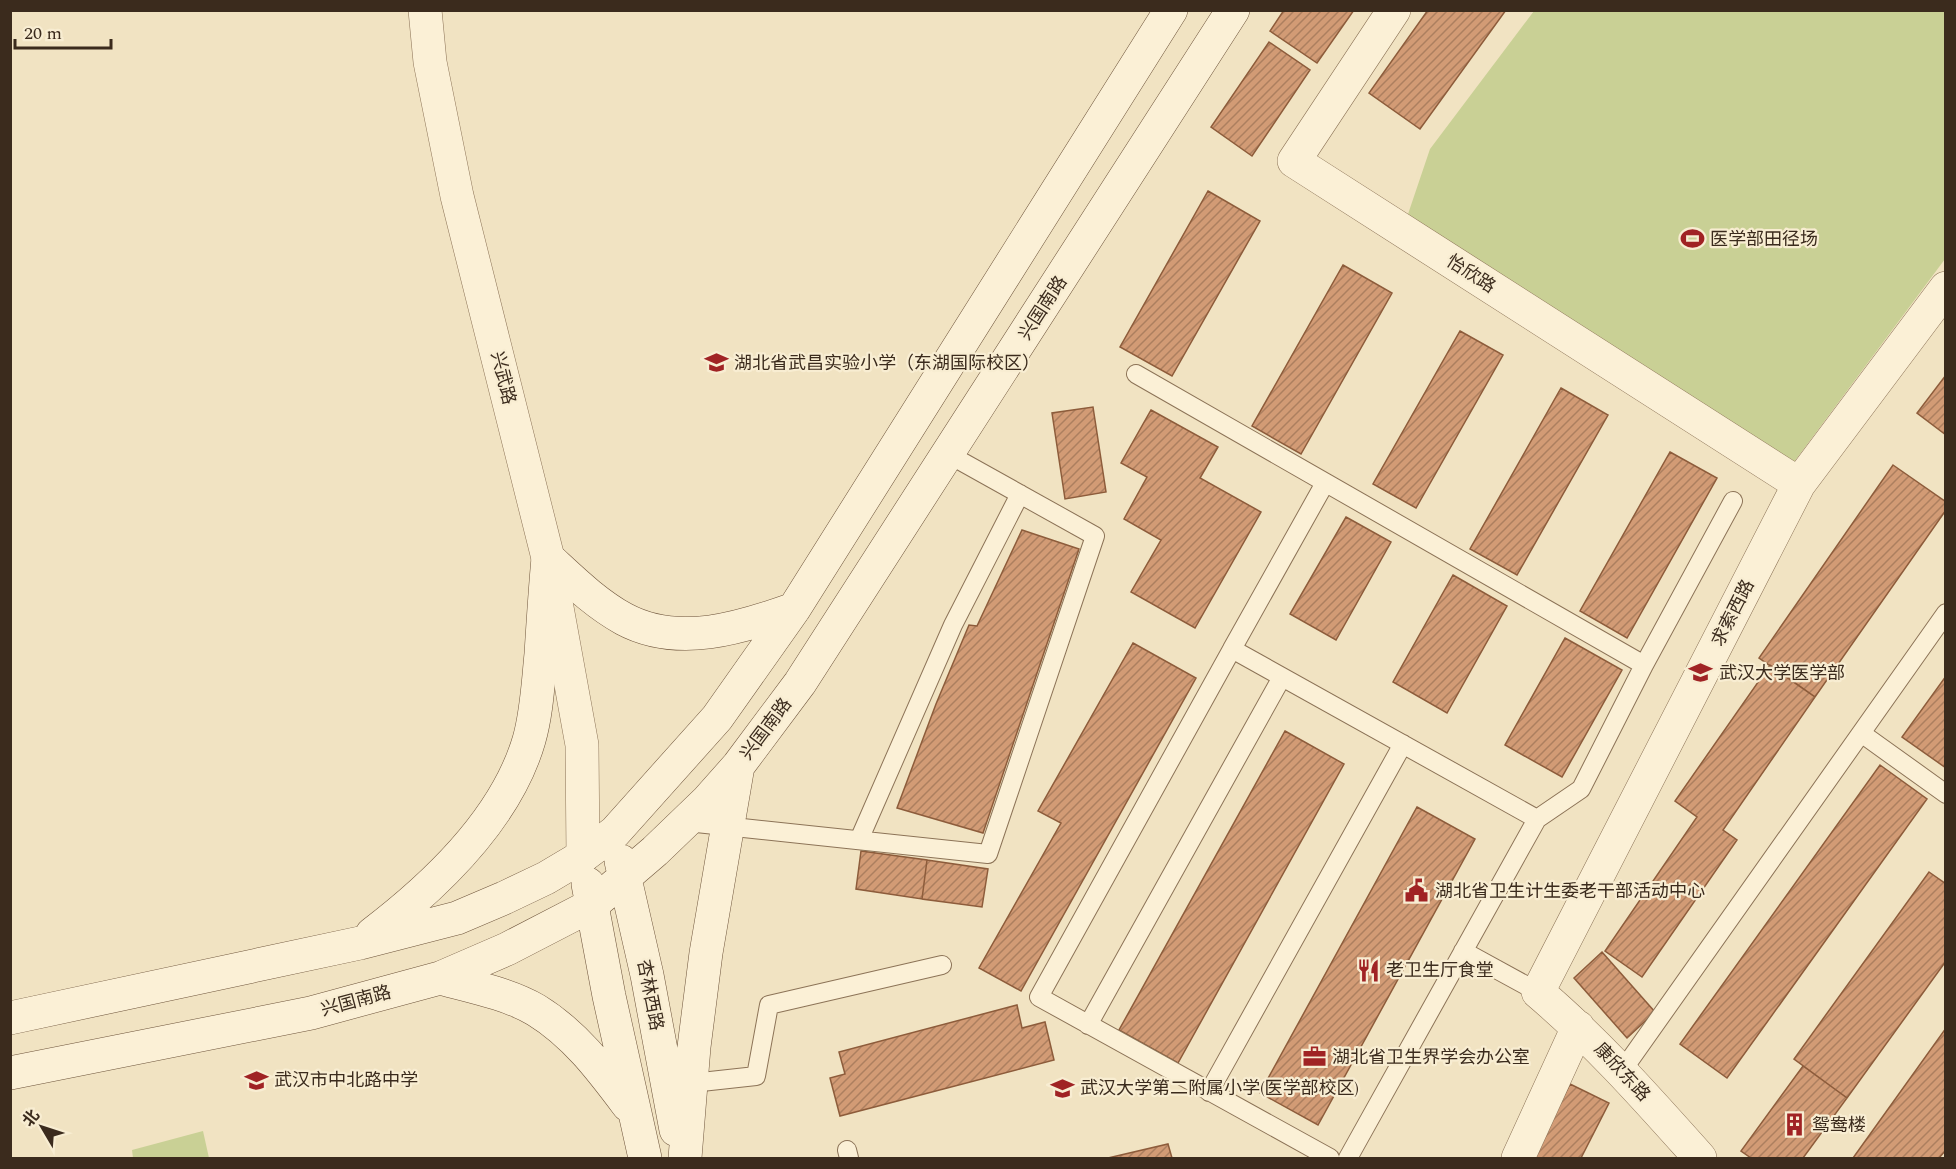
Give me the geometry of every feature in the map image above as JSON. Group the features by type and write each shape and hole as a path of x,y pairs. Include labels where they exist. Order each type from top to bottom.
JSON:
{"main road":[{"name":"兴武路","path":"425,10 430,62 457,196 548,558 582,745 583,856"},
{"path":"10,1018 360,943 457,918 504,898 583,856 615,832 717,718 794,609 1171,10"},
{"name":"兴国南路","path":"10,1073 311,1013 440,978 507,949 592,905 624,879 687,822 738,765 800,683 1233,10"},
{"name":"怡欣路","path":"1394,10 1294,161 1799,484"},
{"name":"求索西路","path":"1538,992 1799,484 1946,288"},
{"path":"548,558 582,590 617,615 647,628 669,633 690,634 742,626 794,609"},
{"path":"360,943 409,906 440,875 474,837 497,806 513,778 528,742 537,705 548,558"},
{"name":"兴武路","path":"582,745 615,832"},
{"path":"684,1158 706,953 738,765"},
{"name":"杏林西路","path":"615,832 684,1158"},
{"path":"583,856 609,996 645,1158"},
{"path":"440,978 490,991 535,1009 574,1039 594,1059 636,1115"},
{"name":"康欣东路","path":"1538,992 1578,1027 1622,1071 1700,1158"},
{"path":"1518,1158 1578,1027"}],"lane":[{"path":"1136,374 1644,665"},
{"path":"687,822 988,854 1095,536 948,454"},
{"path":"1325,483 1039,997 1330,1158"},
{"path":"859,840 953,626 1020,494"},
{"path":"1348,1158 1537,819 1581,789 1644,665 1733,501"},
{"path":"1622,1071 1946,613"},
{"path":"1232,649 1537,819"},
{"path":"1088,1025 1282,677"},
{"path":"1861,733 1946,794"},
{"path":"1209,1092 1403,744"},
{"path":"1463,951 1538,992"},
{"path":"692,1083 756,1076 769,1005 942,965"}],"green space":[{"name":"医学部田径场","path":"1534,11 1945,11 1945,259 1794,462 1406,220 1430,149"},
{"path":"203,1131 209,1158 133,1158 132,1150"}],"building":[{"path":"1284,10 1354,10 1317,63 1270,31"},
{"path":"1428,10 1506,10 1420,129 1369,93"},
{"path":"1269,42 1310,70 1252,156 1211,127"},
{"path":"1208,191 1260,221 1172,376 1120,347"},
{"path":"1343,265 1392,293 1301,454 1252,426"},
{"path":"1460,331 1503,355 1416,508 1373,484"},
{"path":"1946,375 1946,435 1917,413"},
{"path":"1561,388 1608,415 1517,575 1470,549"},
{"path":"1093,407 1106,492 1065,499 1052,413"},
{"path":"1151,410 1218,447 1200,478 1261,512 1195,628 1131,592 1161,540 1124,519 1147,477 1121,463"},
{"path":"1670,452 1717,478 1627,638 1580,611"},
{"path":"1893,465 1946,502 1946,510 1815,697 1759,658"},
{"path":"1346,517 1391,542 1336,640 1290,614"},
{"path":"1022,530 1079,549 983,833 897,808 969,625 977,626"},
{"path":"1453,575 1507,606 1447,713 1393,682"},
{"path":"1565,638 1622,670 1562,777 1505,745"},
{"path":"1133,643 1196,678 1021,991 979,968 1061,823 1038,811"},
{"path":"1770,665 1815,697 1723,830 1737,840 1642,977 1605,951 1697,817 1675,801"},
{"path":"1946,676 1946,768 1902,737"},
{"path":"1285,731 1344,764 1178,1063 1119,1030"},
{"path":"1880,765 1927,799 1727,1078 1680,1044"},
{"path":"1417,807 1475,839 1318,1125 1260,1093"},
{"path":"861,851 927,860 922,899 856,889"},
{"path":"927,860 988,869 982,907 922,899"},
{"path":"1929,872 1946,884 1946,961 1847,1098 1794,1059"},
{"path":"1602,952 1655,1012 1627,1038 1574,978"},
{"path":"1017,1005 1022,1028 1045,1022 1054,1060 840,1116 830,1078 845,1074 839,1052"},
{"path":"1946,1028 1946,1150 1939,1158 1853,1158"},
{"name":"鸳鸯楼","path":"1803,1066 1847,1098 1803,1158 1751,1158 1741,1151"},
{"path":"1570,1084 1609,1103 1581,1158 1532,1158"},
{"path":"1168,1144 1172,1158 1108,1158"}],"place":[{"name":"医学部田径场","path":"1692,239"},
{"name":"湖北省武昌实验小学（东湖国际校区）","path":"716,363"},
{"name":"武汉大学医学部","path":"1701,673"},
{"name":"湖北省卫生计生委老干部活动中心","path":"1417,891"},
{"name":"老卫生厅食堂","path":"1368,970"},
{"name":"湖北省卫生界学会办公室","path":"1314,1057"},
{"name":"武汉市中北路中学","path":"256,1080"},
{"name":"武汉大学第二附属小学(医学部校区)","path":"1062,1088"},
{"name":"鸳鸯楼","path":"1794,1125"}]}
